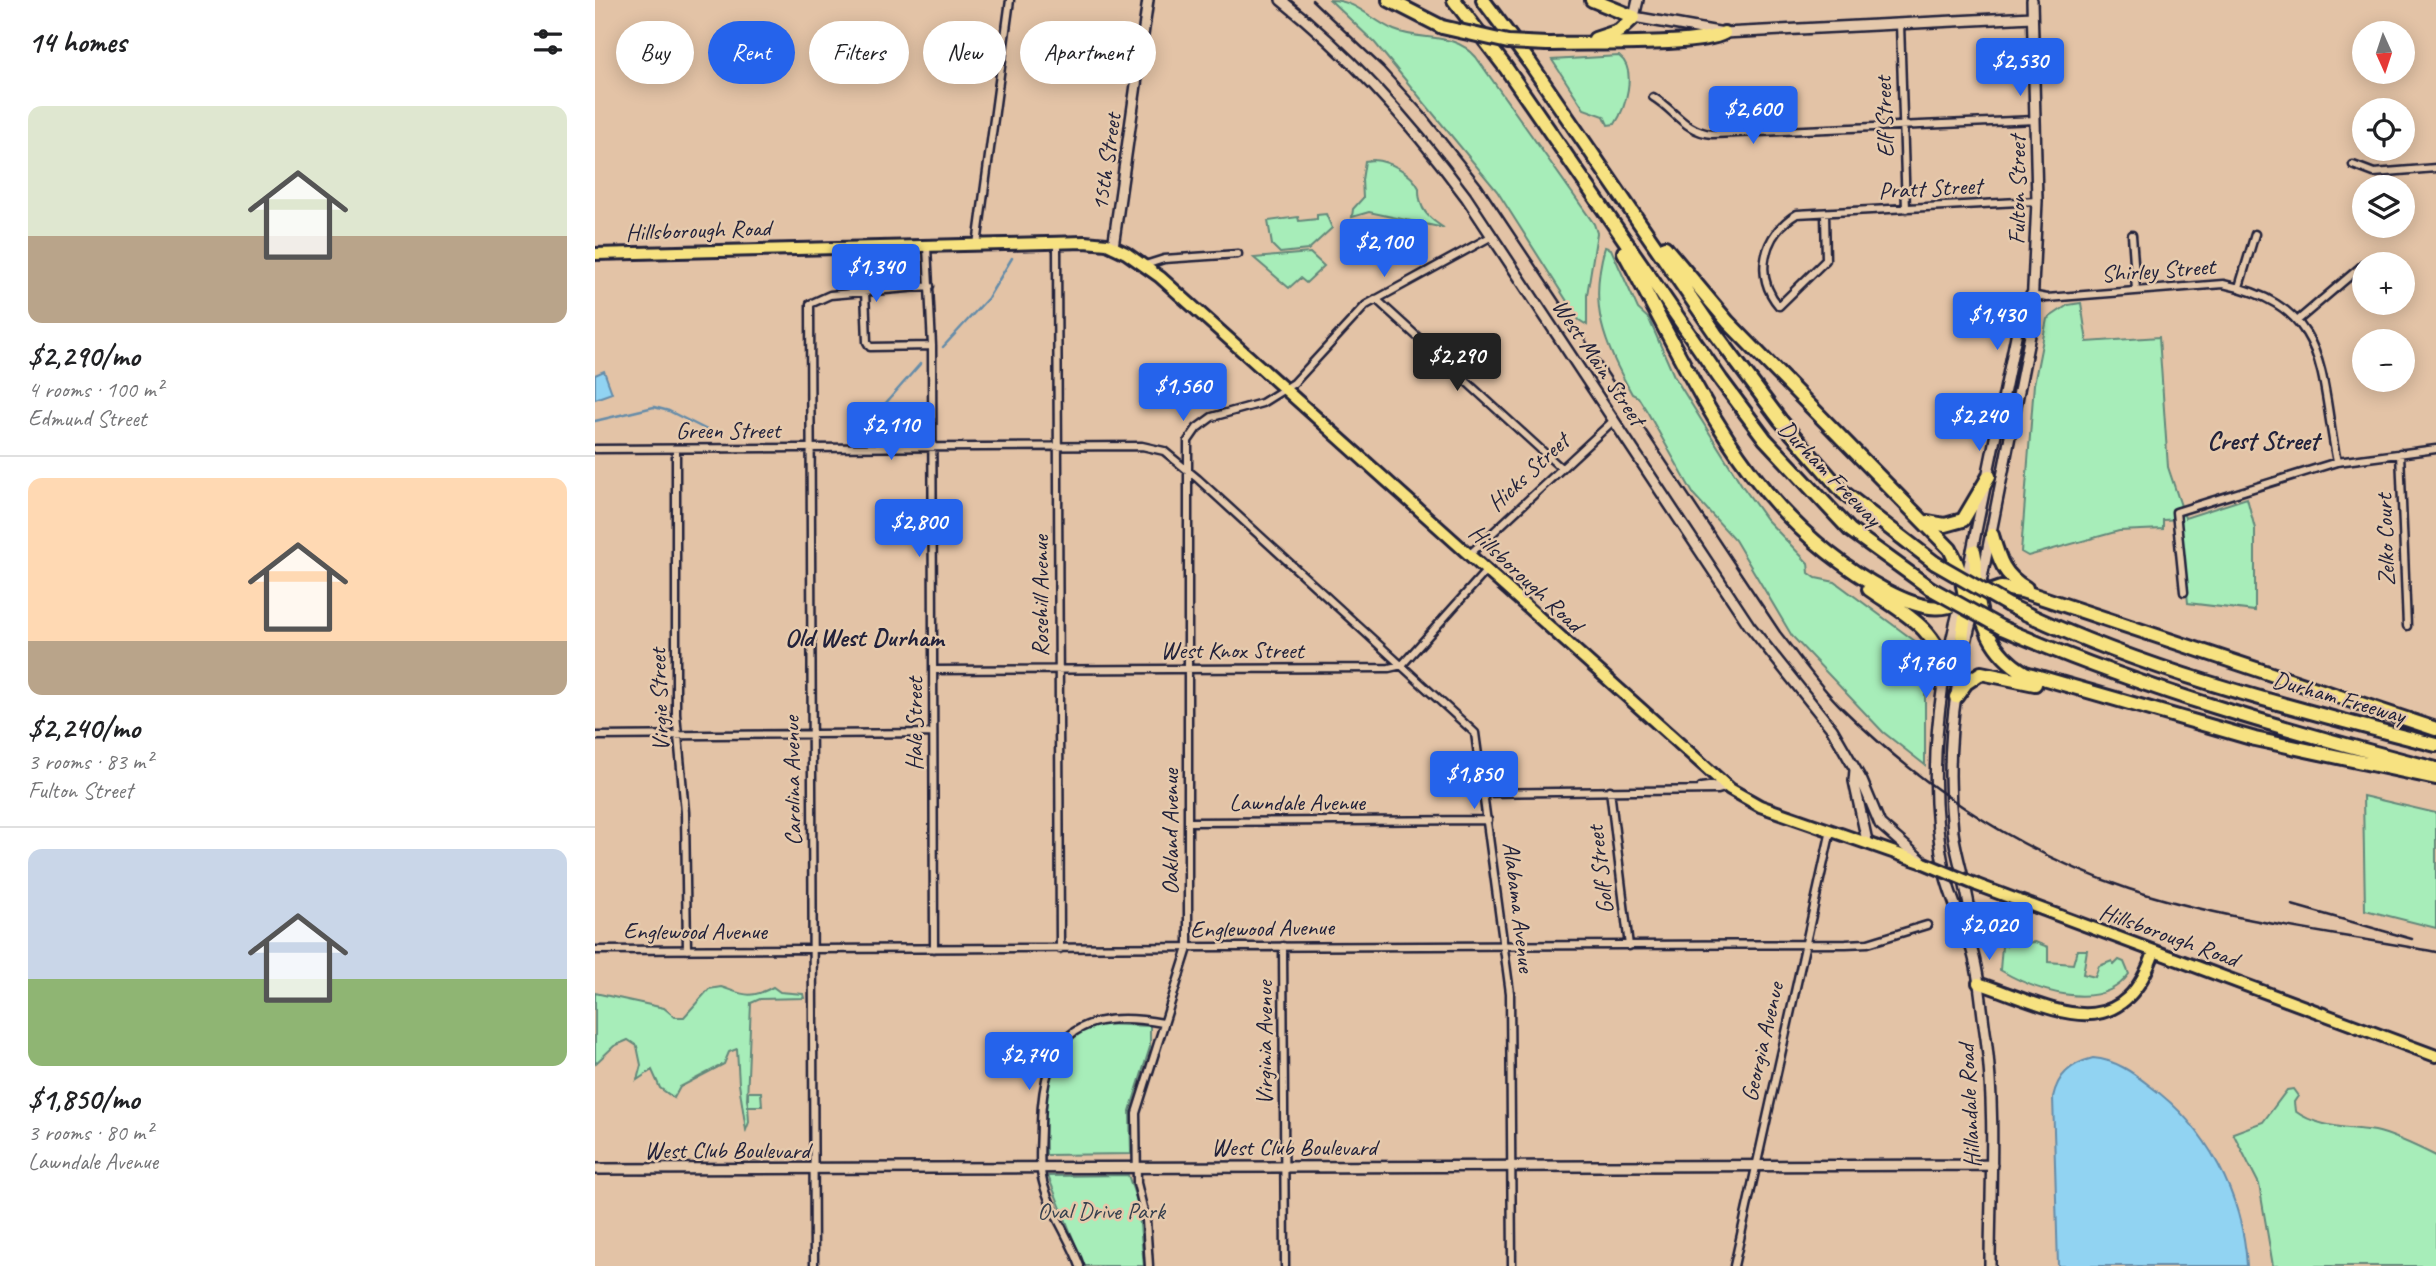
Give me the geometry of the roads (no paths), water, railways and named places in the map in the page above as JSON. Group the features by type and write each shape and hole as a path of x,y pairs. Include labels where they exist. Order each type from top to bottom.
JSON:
{"highway":[{"path":"1389,0 1441,27 1508,42 1547,44 1683,40 1717,37 1724,33"},
{"name":"Durham Freeway","path":"1454,0 1506,68 1721,380 1781,458 1850,530 1930,588 2002,628 2072,658 2159,689 2319,738 2436,769"},
{"name":"Durham Freeway","path":"1483,0 1530,63 1753,386 1815,463 1855,503 1935,563 2008,606 2099,644 2185,674 2436,745"},
{"path":"1585,42 1619,31 1634,17 1592,0"},
{"path":"1599,202 1606,220 1728,444 1783,512 1859,581 1933,637 1940,649 1946,672"},
{"path":"1625,202 1651,226 1728,322 1950,549 1985,628 2002,656 2025,673 2301,751 2436,778"},
{"path":"1924,520 1945,525 1963,520 1989,476"},
{"path":"1992,535 2003,567 2034,595"},
{"path":"1964,650 1961,640 1970,596 1973,557"},
{"path":"1846,568 1909,603 1927,609 1945,608 1970,596 2008,588 2034,595 2436,729"},
{"path":"1956,697 1975,676 1991,673 2059,690 2084,691"}],"main road":[{"name":"15th Street","path":"1113,247 1148,0"},
{"name":"West Main Street","path":"1281,0 1345,55 1416,132 1492,236 1744,617 1832,729 1887,834 1924,863"},
{"path":"1638,0 1634,17 1724,33 2032,17"},
{"name":"Fulton Street","path":"1970,596 1992,535 2031,330 2037,201 2032,0"},
{"name":"Hillsborough Road","path":"595,254 1057,243 1093,243 1113,247 1145,265 1726,785 1754,803 1867,841 2154,952 2436,1056"},
{"name":"Fulton Street","path":"1973,557 2018,326 2031,295"},
{"name":"Hillandale Road","path":"1970,596 1946,672 1936,743 1935,797 1945,875 1954,907 1971,946 1989,1069 1993,1165 1990,1266"},
{"name":"Hillandale Road","path":"1964,650 1950,755 1950,796 1957,857 1973,924 1971,946"},
{"name":"West Main Street","path":"1855,771 1854,781 1867,841"},
{"path":"1978,983 2069,1012 2101,1013 2123,1004 2134,994 2154,952"},
{"name":"West Club Boulevard","path":"595,1169 1993,1165"}],"street":[{"path":"977,245 1010,0"},
{"name":"Elf Street","path":"1900,24 1906,209"},
{"path":"1653,97 1665,104 1685,126 1700,133 2036,120"},
{"path":"2353,166 2374,173 2436,168"},
{"name":"Pratt Street","path":"1825,214 1826,260 1779,306 1766,284 1765,256 1769,242 1797,214 1804,211 1825,214 2037,201"},
{"path":"2239,287 2255,234"},
{"path":"2132,235 2136,290"},
{"path":"1285,390 1364,306 1492,236"},
{"name":"Rosehill Avenue","path":"1057,243 1060,949"},
{"name":"Hale Street","path":"927,247 932,346 934,949"},
{"path":"1145,265 1164,259 1238,254"},
{"path":"2297,321 2352,274"},
{"name":"Shirley Street","path":"2031,295 2047,298 2205,284 2239,287 2270,300 2297,321 2314,345 2323,371 2337,462"},
{"path":"930,286 865,292 867,342 870,347 932,346"},
{"name":"Carolina Avenue","path":"814,1266 810,308 817,298 865,292"},
{"path":"1376,299 1561,468"},
{"name":"Oakland Avenue","path":"1149,1266 1137,1167 1136,1112 1188,948 1188,441 1201,424 1219,414 1262,403 1285,390"},
{"name":"Hicks Street","path":"1469,554 1614,419"},
{"name":"Green Street","path":"595,449 1156,447 1188,472"},
{"name":"Virgie Street","path":"676,449 677,735 685,812 687,950"},
{"path":"2184,592 2176,512 2337,462 2436,449"},
{"name":"Zelko Court","path":"2400,453 2407,626"},
{"name":"Alabama Avenue","path":"1188,472 1472,727 1480,750 1510,993 1512,1266"},
{"path":"1402,665 1488,570"},
{"name":"West Knox Street","path":"933,670 1389,668 1402,665"},
{"path":"595,736 933,733"},
{"path":"1485,793 1726,785"},
{"name":"Golf Street","path":"1610,790 1629,946"},
{"name":"Lawndale Avenue","path":"1189,822 1488,820"},
{"name":"Georgia Avenue","path":"1734,1266 1831,828"},
{"name":"Englewood Avenue","path":"595,950 1868,943 1927,925"},
{"name":"Virginia Avenue","path":"1283,946 1285,1266"},
{"path":"1080,1266 1043,1184 1043,1084 1047,1070 1070,1035 1093,1020 1135,1019 1163,1023"}],"water":[{"path":"604,371 612,393 595,399 595,375"},
{"path":"2093,1058 2116,1064 2143,1081 2189,1121 2205,1142 2230,1189 2244,1240 2247,1266 2058,1266 2053,1097 2058,1082 2066,1072"}],"waterway":[{"path":"943,347 988,298 1012,258"},
{"path":"857,429 877,413 921,363"},
{"path":"595,421 654,407 669,411 717,435"}],"railway":[{"path":"1312,0 1383,67 1424,112 1481,184 1780,632 1832,698 1905,764 1974,814 2011,836 2088,874 2129,889 2204,910 2436,952"},
{"path":"2292,905 2412,939"}],"district":[{"name":"Crest Street","path":"2263,440"},
{"name":"Old West Durham","path":"864,637"}],"park label":[{"name":"Oval Drive Park","path":"1101,1211"}]}
